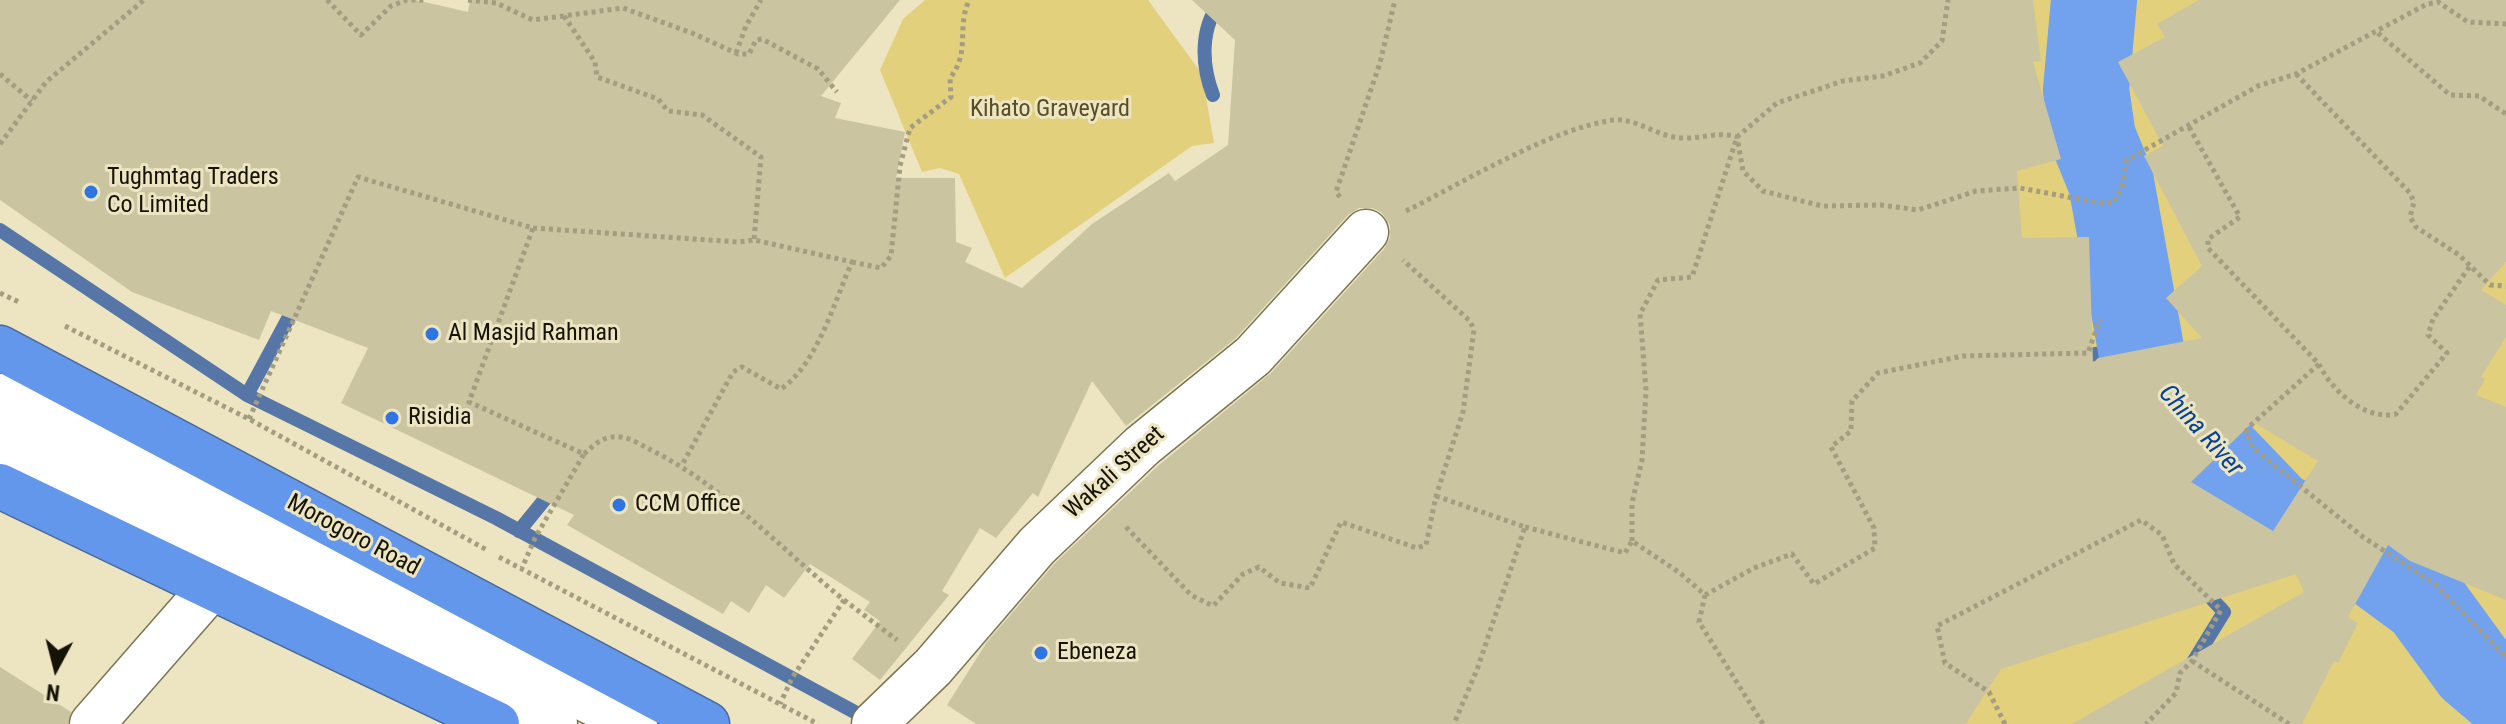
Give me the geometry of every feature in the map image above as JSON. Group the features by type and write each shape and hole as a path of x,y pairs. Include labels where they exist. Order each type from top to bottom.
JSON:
{"highway":[{"name":"Morogoro Road","path":"0,348 707,724"},
{"path":"0,486 210,589 438,711 497,724"}],"street":[{"name":"Wakali Street","path":"874,724 933,667 1037,546 1091,492 1253,356 1366,232"},
{"name":"Morogoro Road","path":"0,396 395,604 635,724"},
{"path":"0,441 555,724"},
{"path":"92,724 210,589"}],"path":[{"path":"0,144 46,82 144,0"},
{"path":"327,0 361,35 391,6 407,0 425,0"},
{"path":"468,0 496,3 533,20 623,8 736,53 749,54 756,40 762,39 818,69 837,92"},
{"path":"736,53 746,26 761,0"},
{"path":"249,419 358,177 533,228 738,242 754,240 881,268 891,256 900,166 910,128 951,97 950,78 960,65 965,47 961,35 969,0"},
{"path":"1091,492 1191,595 1213,606 1243,574 1259,567 1280,583 1310,588 1341,522 1417,548 1426,545 1436,496 1463,412 1474,330 1470,321 1380,238 1366,232 1336,192 1380,63 1395,0"},
{"path":"1436,496 1525,527 1625,553 1632,541 1632,503 1642,460 1646,390 1640,314 1658,280 1692,277 1737,137 1777,103 1843,81 1883,76 1920,63 1942,41 1948,0"},
{"path":"1737,137 1743,171 1763,191 1822,206 1881,205 1918,210 1976,191 2020,188 2100,203 2114,202 2122,187 2127,160 2258,86 2296,74 2378,33 2427,4 2438,2 2468,22 2506,24"},
{"path":"564,16 595,62 597,77 658,99 668,111 702,115 761,157 754,240"},
{"path":"2378,33 2450,95 2479,96 2506,114"},
{"path":"0,74 32,101"},
{"path":"2296,74 2410,193 2414,202 2410,217 2416,227 2470,266 2490,285 2506,286"},
{"path":"1366,232 1557,136 1616,119 1662,136 1684,139 1725,133 1737,137"},
{"path":"2189,127 2240,217 2208,239 2208,248 2319,364 2328,383 2367,411 2385,416 2396,414 2447,353 2428,335 2433,319 2470,266"},
{"path":"533,228 469,402 584,454"},
{"path":"682,465 733,372 742,367 781,389 792,381 810,354 852,262"},
{"path":"0,293 28,307"},
{"path":"1763,724 1699,622 1705,595 1754,568 1792,554 1814,584 1875,548 1874,528 1831,447 1851,431 1852,401 1878,373 1963,356 2088,353 2100,319"},
{"path":"55,321 249,419 818,724"},
{"path":"2319,364 2250,426 2246,432 2253,448 2363,537 2435,584 2506,657"},
{"path":"522,568 535,538 584,454 603,438 624,437 682,465 758,524 769,538 844,600 933,667"},
{"path":"2005,724 1989,692 1945,663 1937,626 2141,520 2162,535 2174,564 2221,610 2192,661 2180,673 2176,693 2146,724"},
{"path":"1454,724 1478,667 1525,527"},
{"path":"1632,541 1680,573 1705,595"},
{"path":"780,704 792,678 844,600"},
{"path":"2192,661 2289,724"}],"green space":[{"name":"Kihato Graveyard","path":"925,0 1148,0 1202,74 1214,143 1192,146 1005,278 959,174 940,168 922,172 880,70 903,19"},
{"path":"1516,0 2209,0 2463,267 2506,263 2506,724 1869,724"}],"building":[{"path":"0,0 416,0 468,12 470,0 900,0 821,96 841,103 835,118 905,132 896,178 955,178 956,242 972,248 965,262 1022,288 1092,224 1169,173 1175,181 1228,145 1235,40 1192,0 2033,0 2041,61 2033,62 2061,159 2017,171 2022,238 2089,237 2093,363 2098,358 2202,338 2166,298 2202,266 2144,156 2163,146 2118,62 2165,37 2157,24 2199,0 2506,0 2506,262 2481,290 2506,305 2506,337 2481,377 2485,379 2476,395 2506,407 2506,600 2410,561 2388,545 2348,617 2358,623 2338,663 2334,661 2302,724 2072,724 2304,592 2296,574 2001,669 1966,724 976,724 947,705 987,642 1055,563 1159,465 1271,373 1384,249 1390,238 1390,225 1382,213 1372,208 1359,208 1348,215 1236,338 1126,426 1092,381 1038,497 1033,493 996,538 980,528 942,591 949,595 880,680 852,659 880,621 864,610 870,602 810,564 784,598 766,585 749,613 731,601 723,614 567,525 574,515 341,403 368,348 271,311 259,340 132,292 0,200","holes":["2253,422 2318,461 2273,531 2191,482"]},
{"path":"0,667 71,712 68,724 0,724"}],"waterway":[{"path":"1213,95 1206,71 1206,33 1222,0"},
{"name":"China River","path":"2094,0 2086,90 2093,138 2111,182 2143,360 2160,393 2276,514 2368,560 2425,602 2474,669 2506,696"},
{"path":"0,230 247,395 496,518 873,722"},
{"path":"247,395 298,300"},
{"path":"2074,357 2125,350 2142,339"},
{"path":"2190,501 2224,461"},
{"path":"519,531 554,488"},
{"path":"2192,664 2224,612 2201,587"}],"place":[{"name":"Tughmtag Traders Co Limited","path":"91,192"},
{"name":"Al Masjid Rahman","path":"432,334"},
{"name":"Risidia","path":"392,418"},
{"name":"CCM Office","path":"619,505"},
{"name":"Ebeneza","path":"1041,653"}]}
